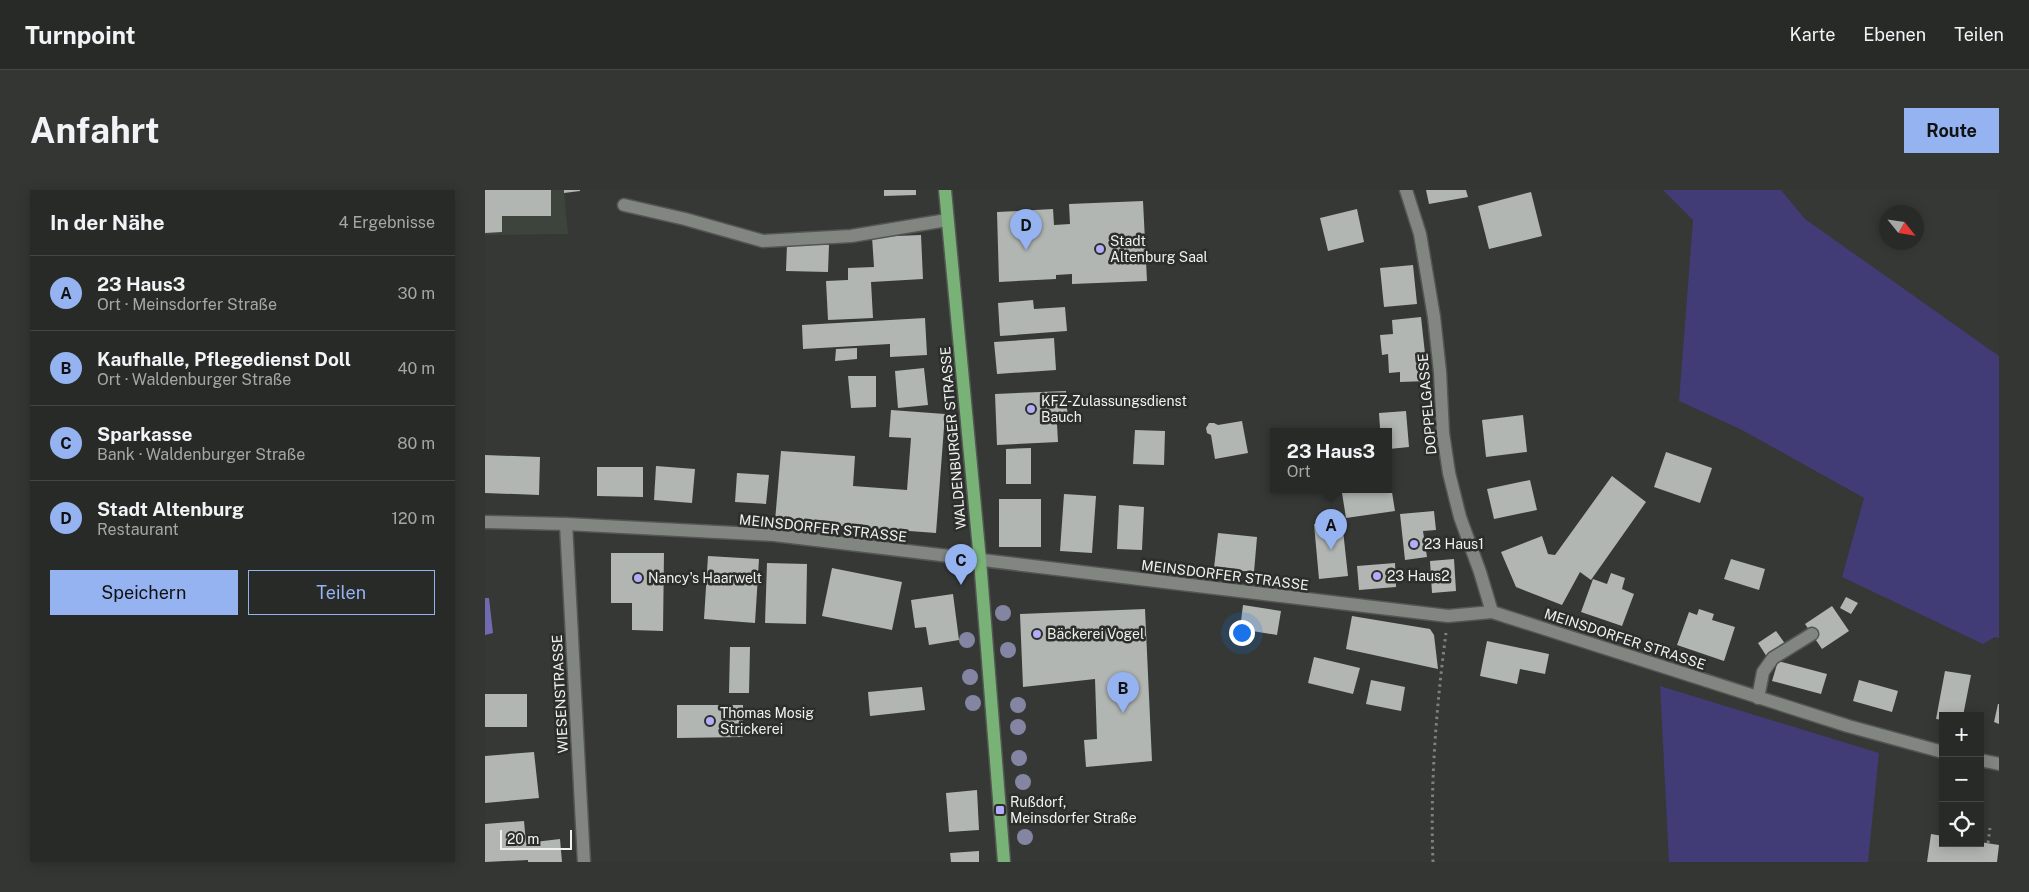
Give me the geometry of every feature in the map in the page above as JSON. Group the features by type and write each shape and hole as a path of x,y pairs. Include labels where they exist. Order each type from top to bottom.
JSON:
{"main road":[{"name":"WALDENBURGER STRASSE","path":"945,190 979,560 1004,862"}],"street":[{"name":"DOPPELGASSE","path":"1406,190 1420,234 1434,317 1440,372 1443,433 1449,472 1461,517 1492,612"},
{"path":"624,206 685,219 763,241 851,236 947,220"},
{"name":"MEINSDORFER STRASSE","path":"485,522 566,524 774,535 1448,616 1492,612 1848,726 1939,751"},
{"name":"WIESENSTRASSE","path":"566,524 584,862"},
{"path":"1758,698 1763,672 1773,658 1812,634"},
{"path":"1984,761 1999,764"}],"path":[{"path":"1433,862 1431,823 1438,699 1448,616"},
{"path":"1988,843 1990,828"}],"shaded area":[{"path":"485,190 564,190 568,234 485,235"},
{"path":"1663,190 1781,190 1805,219 1999,356 1999,638 1995,637 1983,644 1842,577 1864,498 1742,430 1679,401 1693,220"},
{"path":"485,598 489,598 493,633 485,635"},
{"path":"1660,686 1879,753 1868,862 1669,862"}],"building":[{"path":"485,190 551,190 551,216 502,216 502,232 485,233"},
{"path":"564,190 580,190 580,191 564,193"},
{"path":"884,190 916,190 916,195 884,196"},
{"path":"1426,190 1466,190 1468,197 1429,204"},
{"path":"1531,192 1542,236 1489,249 1478,206"},
{"name":"Stadt Altenburg Saal","path":"1143,201 1147,281 1072,284 1072,274 1056,275 1056,279 999,282 997,212 1053,209 1054,225 1070,224 1069,204"},
{"path":"1357,209 1364,242 1328,251 1320,218"},
{"path":"921,235 923,279 871,282 873,318 828,320 826,281 848,280 848,268 874,267 872,237"},
{"path":"787,244 829,245 828,272 786,271"},
{"path":"1413,265 1417,304 1384,307 1380,268"},
{"path":"1033,300 1034,309 1065,307 1067,331 1000,336 998,303"},
{"path":"1421,317 1428,381 1400,382 1400,372 1389,373 1388,354 1382,355 1380,335 1393,334 1392,320"},
{"path":"925,318 927,355 890,357 890,344 803,349 802,325"},
{"path":"1054,338 1056,370 997,374 994,342"},
{"path":"857,348 857,359 835,361 836,349"},
{"path":"924,368 928,405 898,408 895,371"},
{"path":"848,376 876,376 876,407 851,408"},
{"name":"KFZ-Zulassungsdienst Bauch","path":"1066,391 1068,424 1057,424 1058,442 997,445 995,394"},
{"path":"891,410 945,414 936,533 775,521 781,451 855,456 853,486 907,490 911,438 889,437"},
{"path":"1406,411 1409,447 1392,449 1392,428 1380,428 1379,413"},
{"path":"1523,415 1527,452 1486,457 1482,420"},
{"path":"1242,421 1248,453 1215,459 1211,435 1207,433 1206,428 1209,423 1218,425"},
{"path":"1135,430 1165,431 1164,465 1133,464"},
{"path":"1031,448 1031,484 1006,484 1006,449"},
{"path":"1666,452 1712,468 1700,503 1654,487"},
{"path":"485,455 540,457 539,495 485,493"},
{"path":"656,466 695,469 692,503 654,500"},
{"path":"597,467 643,467 643,497 597,496"},
{"path":"737,473 769,475 766,504 735,502"},
{"path":"1612,476 1646,502 1591,580 1580,572 1562,605 1516,587 1501,552 1542,536 1548,554 1555,555"},
{"path":"1530,480 1537,510 1494,519 1487,489"},
{"path":"1392,492 1395,511 1346,518 1342,493"},
{"path":"1064,494 1096,496 1092,553 1060,551"},
{"path":"999,499 1041,499 1041,547 999,547"},
{"path":"1119,505 1144,507 1142,550 1117,549"},
{"name":"23 Haus1","path":"1434,511 1436,530 1423,531 1427,557 1405,560 1400,514"},
{"path":"1342,521 1348,576 1319,579 1314,524"},
{"path":"1218,533 1257,537 1254,572 1214,568"},
{"name":"Nancy's Haarwelt","path":"611,553 664,553 663,631 632,630 632,603 611,603"},
{"path":"708,556 759,559 755,623 704,619"},
{"path":"1454,559 1456,591 1432,593 1430,561"},
{"path":"1731,559 1765,569 1759,590 1724,579"},
{"path":"767,563 807,564 806,624 765,623"},
{"name":"23 Haus2","path":"1395,563 1396,587 1359,590 1357,566"},
{"path":"832,568 902,582 892,630 822,616"},
{"path":"1611,573 1625,578 1622,589 1634,594 1622,626 1581,612 1593,579 1607,584"},
{"path":"953,594 959,640 929,645 926,627 915,628 911,600"},
{"path":"1846,597 1858,603 1851,614 1840,608"},
{"path":"1243,605 1281,611 1277,635 1240,629"},
{"path":"1832,606 1849,631 1822,649 1805,624"},
{"path":"1145,609 1152,761 1086,767 1084,740 1097,739 1095,679 1023,687 1020,614"},
{"path":"1699,609 1714,614 1712,620 1735,627 1724,661 1677,645 1689,612 1697,615"},
{"path":"1352,616 1430,629 1434,635 1438,669 1346,649"},
{"path":"1776,631 1786,645 1767,657 1758,643"},
{"path":"1487,641 1549,654 1545,674 1520,669 1517,684 1480,676"},
{"path":"730,647 750,647 749,693 729,693"},
{"path":"1314,657 1360,668 1353,694 1308,683"},
{"path":"1778,661 1827,674 1821,694 1772,681"},
{"path":"1945,671 1971,675 1964,712 1939,712 1939,719 1936,719"},
{"path":"1371,680 1405,687 1401,711 1366,704"},
{"path":"1859,680 1898,691 1892,712 1853,701"},
{"path":"922,687 925,710 870,716 868,692"},
{"path":"485,694 527,694 527,727 485,727"},
{"path":"1999,704 1999,724 1994,722"},
{"name":"Thomas Mosig Strickerei","path":"677,705 743,705 743,737 677,738"},
{"path":"534,752 539,798 485,803 485,756"},
{"path":"977,790 979,830 949,832 946,793"},
{"path":"524,821 526,843 560,839 562,862 528,862 528,860 485,862 485,824"},
{"path":"1931,834 1939,835 1939,847 1984,847 1984,843 1999,845 1997,862 1927,862"},
{"path":"979,851 979,862 951,862 950,853"}],"place":[{"name":"Stadt Altenburg Saal","path":"1100,249"},
{"name":"Stadt Altenburg","path":"1026,250"},
{"name":"KFZ-Zulassungsdienst Bauch","path":"1031,409"},
{"name":"23 Haus1","path":"1414,544"},
{"name":"23 Haus3","path":"1331,550"},
{"name":"23 Haus2","path":"1377,576"},
{"name":"Nancy's Haarwelt","path":"638,578"},
{"name":"Sparkasse","path":"961,585"},
{"name":"Bäckerei Vogel","path":"1037,634"},
{"name":"Kaufhalle, Pflegedienst Doll","path":"1123,713"},
{"name":"Thomas Mosig Strickerei","path":"710,721"},
{"name":"Rußdorf, Meinsdorfer Straße","path":"1000,810"}]}
